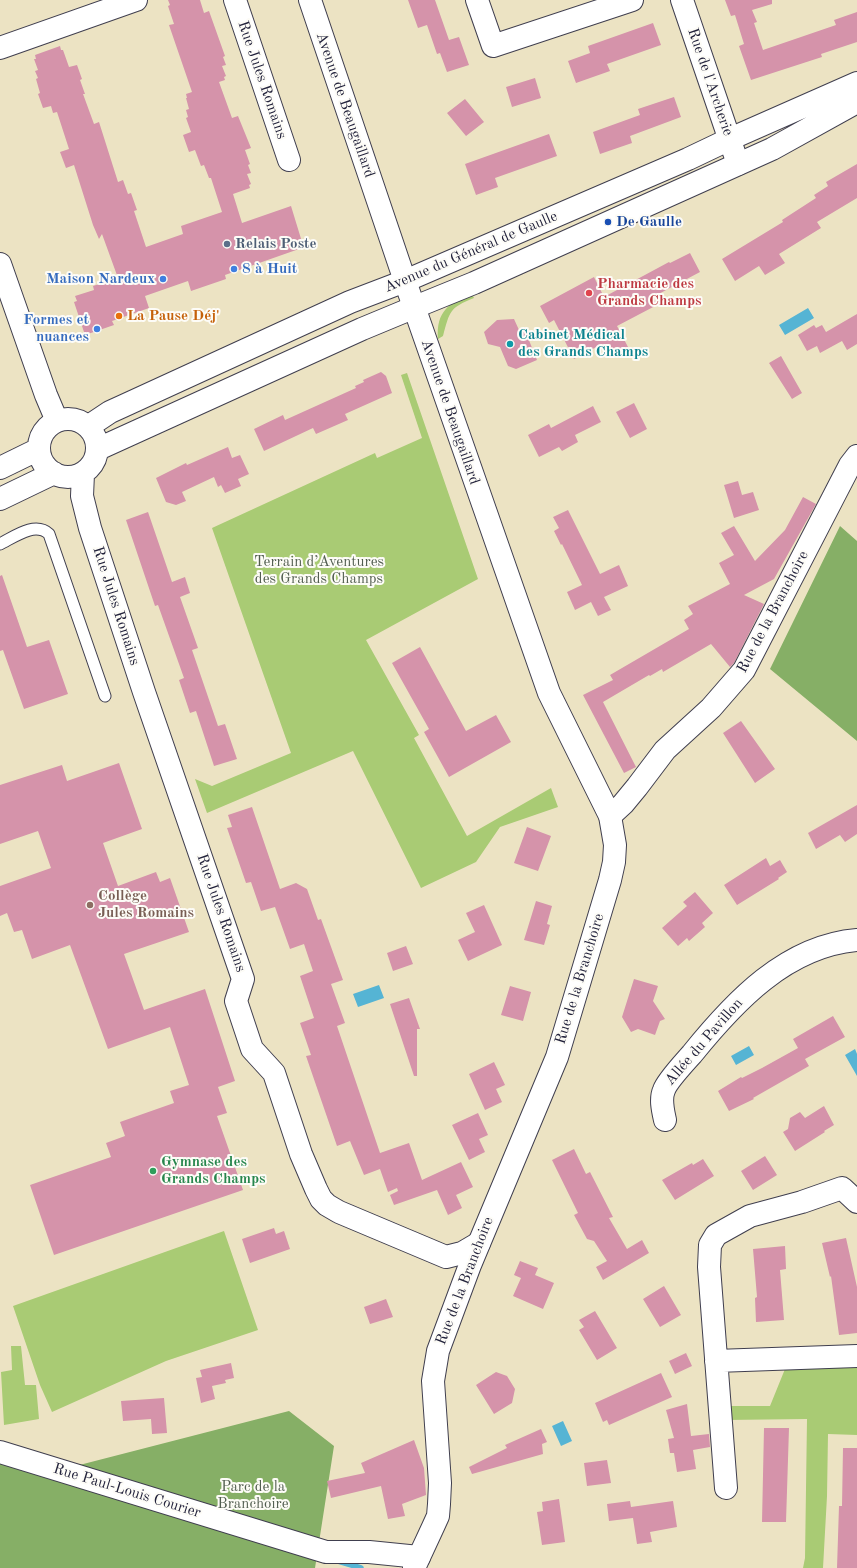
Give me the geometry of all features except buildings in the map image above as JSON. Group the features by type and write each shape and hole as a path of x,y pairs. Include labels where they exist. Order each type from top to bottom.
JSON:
{"street":[{"path":"0,48 136,0"},
{"name":"Rue Jules Romains","path":"235,0 289,160"},
{"name":"Avenue de Beaugaillard","path":"310,0 405,281 549,693 610,816"},
{"path":"477,0 493,46 632,0"},
{"name":"Rue de l'Archerie","path":"682,0 738,164"},
{"name":"Avenue du Général de Gaulle","path":"89,426 110,412 350,302 405,281 688,159 857,83"},
{"name":"Avenue du Général de Gaulle","path":"98,449 362,329 474,283 772,149 857,102"},
{"path":"0,264 46,395 57,421"},
{"path":"63,419 77,420 89,426 94,433 98,449 93,463 83,474 68,477 54,473 44,463 39,449 39,443 43,432 57,421 63,419"},
{"path":"0,468 39,449"},
{"name":"Rue de la Branchoire","path":"417,1563 438,1516 440,1483 433,1381 438,1351 479,1243 550,1076 563,1037 613,866 615,845 610,816 623,804 665,750 710,708 744,670 850,464 857,456"},
{"path":"0,499 54,473"},
{"name":"Rue Jules Romains","path":"83,474 82,496 90,528 243,979 236,1001 252,1049 274,1073 301,1154 321,1199 327,1205 339,1212 446,1257 462,1253 479,1243"},
{"name":"Allée du Pavillon","path":"665,1120 662,1104 664,1090 715,1025 739,1000 758,983 798,958 836,943 857,940"},
{"path":"726,1488 709,1267 710,1245 716,1236 750,1216 802,1202 842,1188 857,1202"},
{"path":"716,1361 857,1356"},
{"name":"Rue Paul-Louis Courier","path":"0,1452 326,1552 369,1552 417,1563"}],"lane":[{"path":"0,544 32,529 46,531 49,534 105,696"}],"green space":[{"path":"471,292 474,298 452,311 447,321 443,336 438,339 439,322 442,315 456,300"},
{"name":"Terrain d’Aventures des Grands Champs","path":"407,373 478,579 366,640 419,735 414,738 467,836 551,788 558,807 500,827 476,862 421,888 353,751 207,813 195,779 212,786 291,753 212,528 375,453 377,458 422,438 401,375"},
{"path":"840,526 857,541 857,741 770,669"},
{"path":"224,1231 258,1330 166,1361 52,1412 40,1385 13,1306"},
{"path":"11,1346 21,1346 25,1385 36,1385 39,1419 4,1425 1,1372 12,1370"},
{"path":"857,1365 857,1435 828,1434 827,1496 823,1568 803,1568 805,1558 807,1419 725,1420 722,1406 770,1406 785,1369"},
{"name":"Parc de la Branchoire","path":"289,1411 334,1446 315,1568 0,1568 0,1452 60,1470"}],"water":[{"path":"808,308 814,318 785,335 779,325"},
{"path":"379,985 384,998 358,1007 353,994"},
{"path":"749,1046 754,1055 736,1065 731,1056"},
{"path":"855,1049 857,1054 857,1076 845,1055"},
{"path":"563,1421 572,1441 561,1446 552,1426"}],"waterway":[{"path":"338,1561 361,1568"}],"place":[{"name":"De Gaulle","path":"608,222"},
{"name":"Relais Poste","path":"227,244"},
{"name":"8 à Huit","path":"234,269"},
{"name":"Maison Nardeux","path":"163,279"},
{"name":"Pharmacie des Grands Champs","path":"589,293"},
{"name":"La Pause Déj'","path":"119,316"},
{"name":"Formes et nuances","path":"97,329"},
{"name":"Cabinet Médical des Grands Champs","path":"510,344"},
{"name":"Collège Jules Romains","path":"90,905"},
{"name":"Gymnase des Grands Champs","path":"153,1171"}]}
